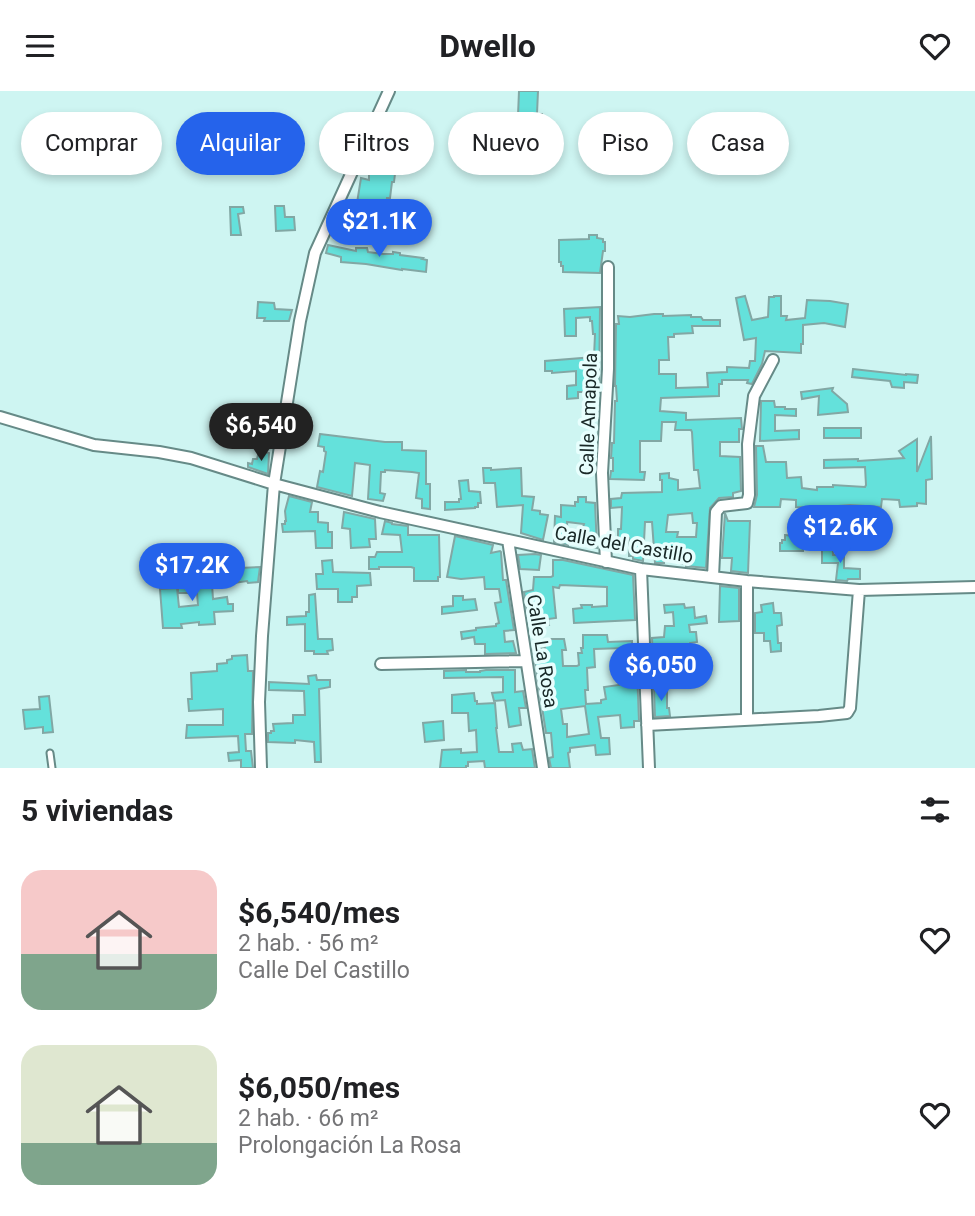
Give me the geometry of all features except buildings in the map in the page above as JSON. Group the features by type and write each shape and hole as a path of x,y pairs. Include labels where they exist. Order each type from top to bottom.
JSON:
{"street":[{"path":"261,768 259,702 262,636 274,484 300,321 315,253 389,91"},
{"name":"Calle Amapola","path":"607,562 602,473 608,369 608,267"},
{"path":"713,577 716,512 722,506 747,503 748,444 754,396 773,360"},
{"path":"0,417 94,445 191,458 274,484"},
{"name":"Calle del Castillo","path":"274,484 380,512 641,569 859,590 975,587"},
{"name":"Calle La Rosa","path":"508,540 543,768"},
{"path":"641,569 649,768"},
{"path":"747,581 747,720"},
{"path":"647,725 847,713 850,708 859,590"},
{"path":"381,664 526,661"}],"lane":[{"path":"50,753 52,768"}]}
